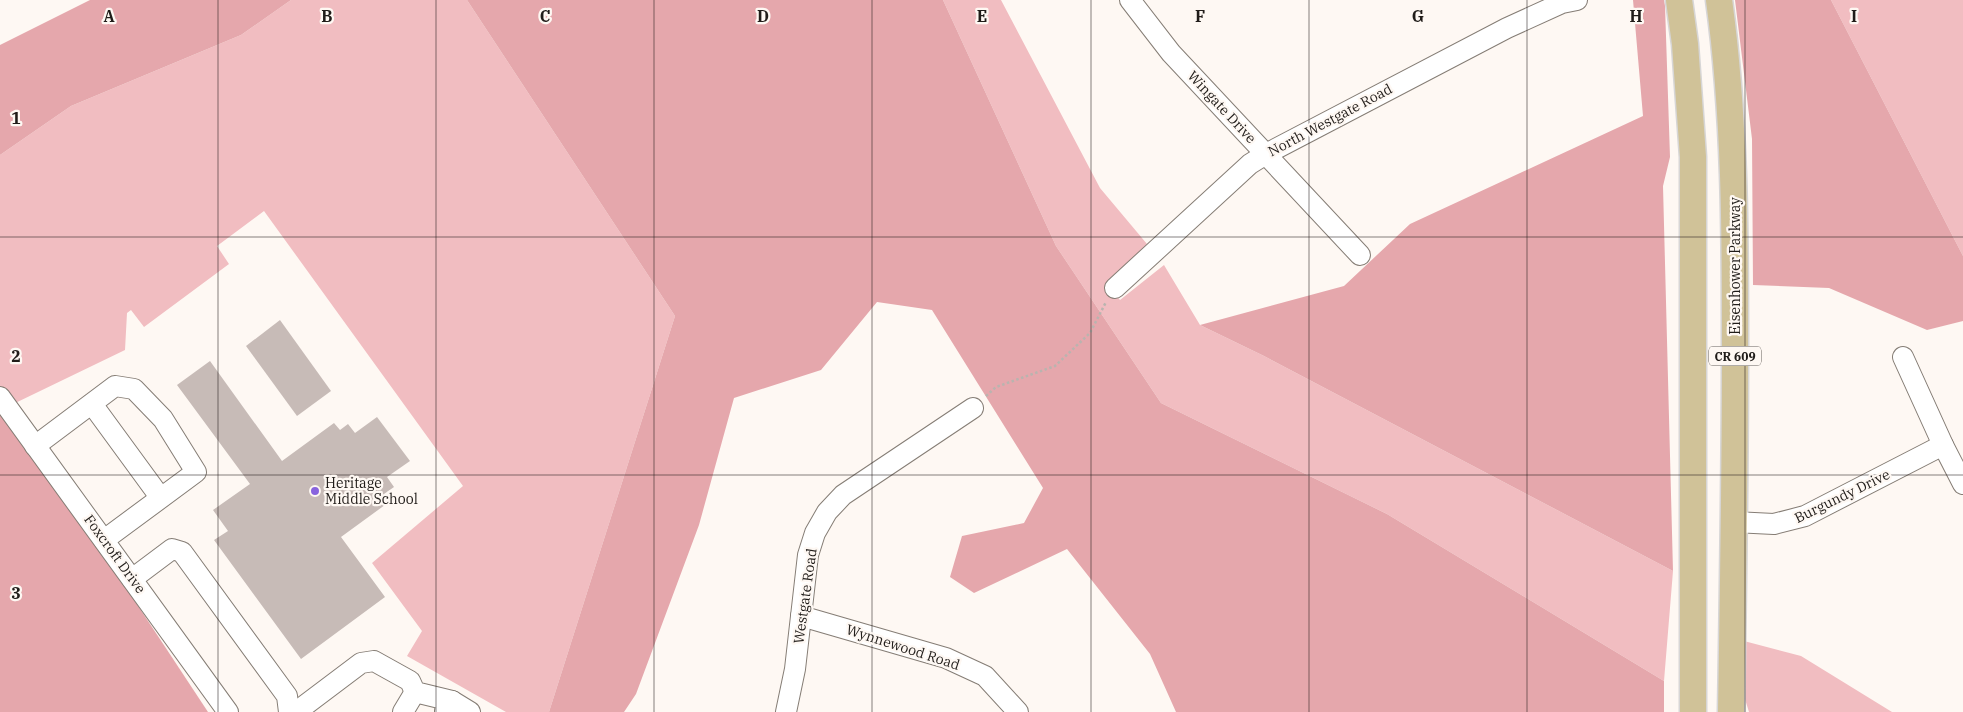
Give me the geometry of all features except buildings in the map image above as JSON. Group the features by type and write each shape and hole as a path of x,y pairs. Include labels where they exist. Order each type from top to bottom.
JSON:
{"main road":[{"name":"CR 609","path":"1679,0 1686,44 1693,157 1693,712"},
{"name":"Eisenhower Parkway","path":"1719,0 1726,47 1734,163 1734,522 1731,712"}],"street":[{"name":"Wingate Drive","path":"1130,0 1171,53 1360,255"},
{"name":"North Westgate Road","path":"1115,288 1250,164 1266,154 1507,28 1562,3 1577,0"},
{"path":"1904,357 1943,445 1963,484"},
{"path":"35,446 115,386 134,389 163,419 196,472 104,540"},
{"name":"Foxcroft Drive","path":"0,398 228,712"},
{"path":"92,404 160,497"},
{"name":"Westgate Road","path":"786,712 795,668 808,555 815,533 827,512 843,495 973,408"},
{"name":"Burgundy Drive","path":"1734,522 1774,524 1805,516 1943,445"},
{"path":"132,579 172,549 182,552 287,696 289,712"},
{"name":"Wynnewood Road","path":"801,616 946,658 985,676 1018,712"},
{"path":"296,712 361,663 374,661 410,681 416,692 448,707 470,712"},
{"path":"404,712 416,692"}],"path":[{"path":"973,408 996,387 1054,366 1090,332 1101,308 1115,288"}],"shaded area":[{"path":"90,0 291,0 241,35 71,106 0,155 0,45"},
{"path":"291,0 467,0 675,316 549,712 506,712 407,656 422,631 372,563 463,486 264,211 217,246 229,264 144,327 131,310 127,313 125,350 7,407 0,399 0,155 71,106 241,35"},
{"path":"467,0 943,0 1056,246 1161,403 1387,514 1664,681 1664,712 1176,712 1150,654 1067,549 974,593 950,577 962,536 1024,523 1043,488 932,310 877,302 821,370 734,398 699,525 636,694 624,712 549,712 675,316"},
{"path":"943,0 1001,0 1100,188 1147,244 1107,283 1120,300 1164,265 1200,325 1264,356 1673,571 1664,681 1387,514 1161,403 1056,246"},
{"path":"1633,0 1664,0 1665,6 1670,157 1663,186 1673,571 1264,356 1200,325 1344,286 1410,224 1643,116"},
{"path":"1735,0 1831,0 1963,256 1963,321 1927,330 1829,288 1753,285 1752,139"},
{"path":"1831,0 1963,0 1963,256"},
{"path":"0,399 7,407 208,712 0,712"},
{"path":"1744,641 1801,656 1892,712 1749,712 1743,693"}],"place":[{"name":"Heritage Middle School","path":"315,491"}]}
